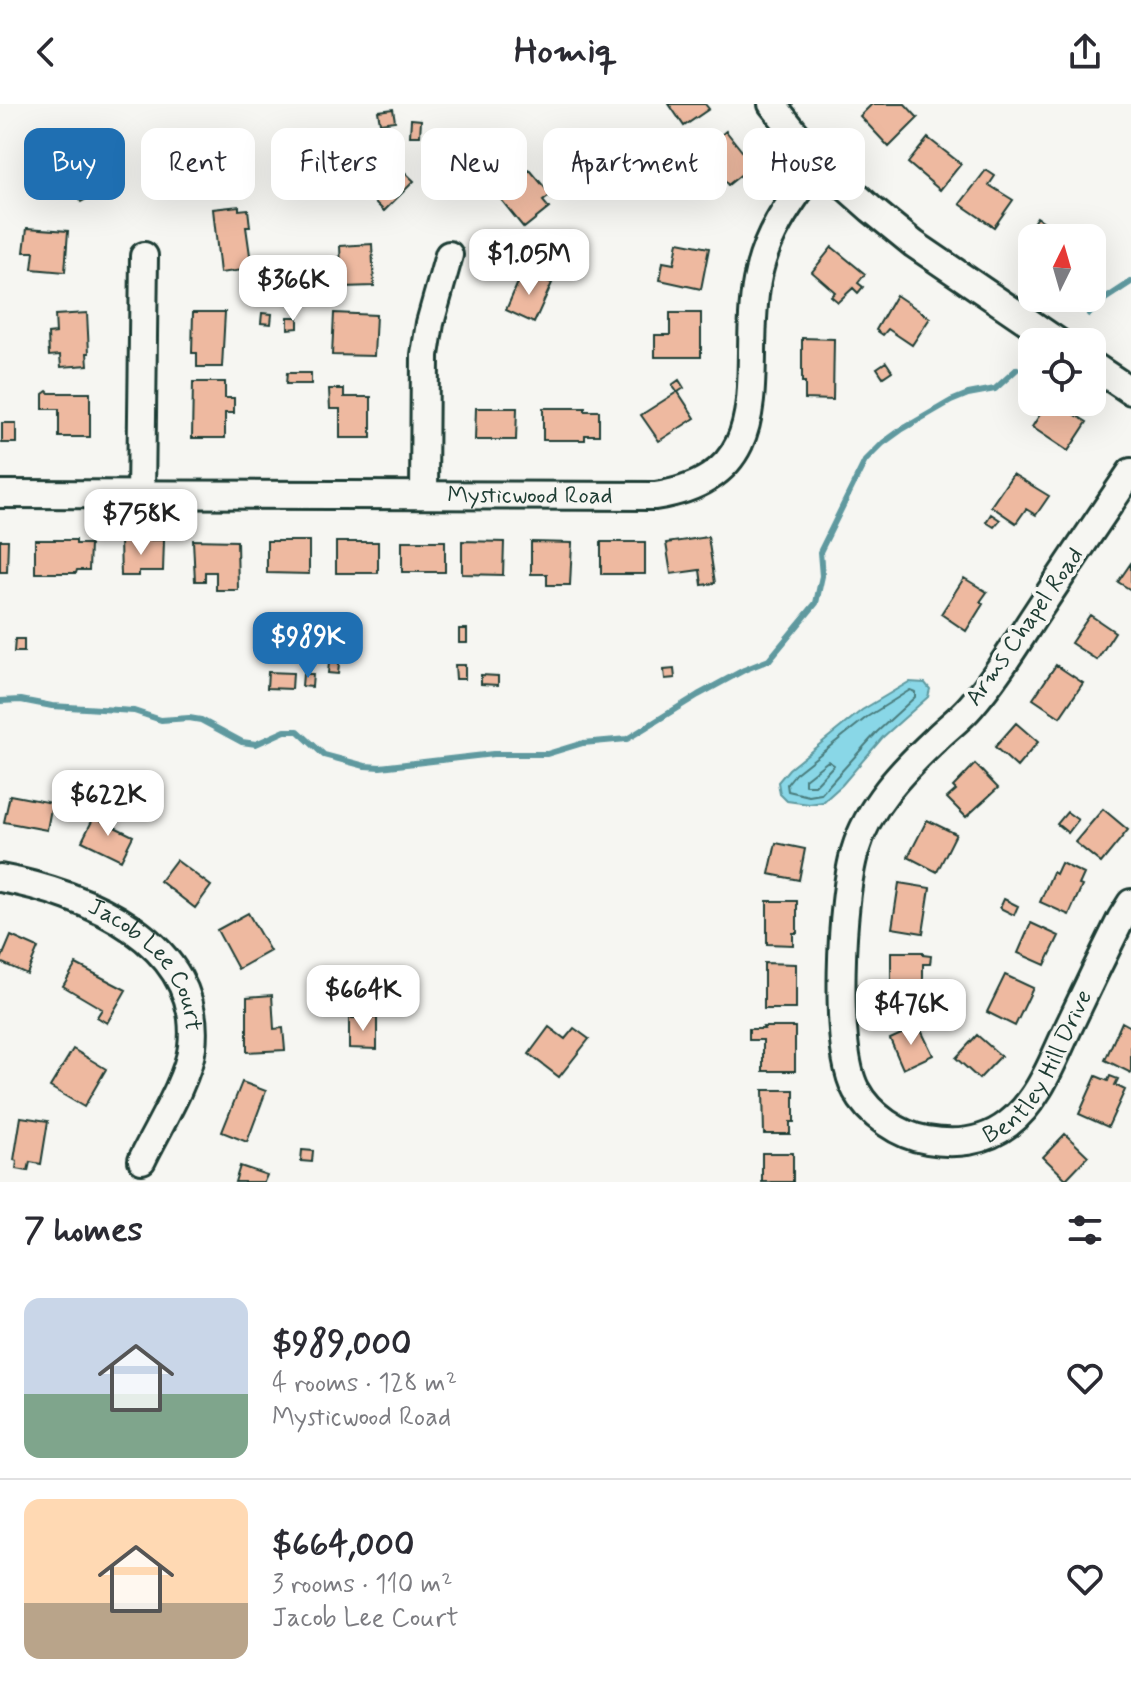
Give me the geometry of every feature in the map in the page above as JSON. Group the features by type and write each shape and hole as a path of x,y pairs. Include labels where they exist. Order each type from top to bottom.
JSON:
{"street":[{"path":"772,104 791,128"},
{"name":"Mysticwood Road","path":"0,494 655,496 679,492 703,482 724,465 747,426 752,399 756,281 772,232 791,200"},
{"path":"862,200 914,244 1037,328"},
{"path":"424,495 425,355 430,323 449,255"},
{"path":"141,495 144,256"},
{"path":"1106,374 1131,391"},
{"name":"Arms Chapel Road","path":"887,1124 856,1090 846,1062 843,920 856,848 884,795 907,767 969,709 997,672 1131,472"},
{"name":"Jacob Lee Court","path":"0,878 34,884 71,897 109,916 159,950 175,968 191,1011 191,1051 184,1074 142,1160"},
{"name":"Bentley Hill Drive","path":"887,1124 916,1138 942,1143 965,1142 990,1135 1008,1124 1041,1084 1131,903"}],"water":[{"path":"909,682 925,683 930,689 928,697 883,737 842,785 823,802 787,801 780,794 778,782 789,769 862,710"}],"building":[{"path":"669,104 705,104 709,109 684,126"},
{"path":"872,104 905,104 918,118 889,147 860,116"},
{"path":"393,109 395,121 380,123 378,111"},
{"path":"411,119 421,120 420,136 410,136"},
{"path":"727,132 743,152 743,173 728,185"},
{"path":"928,138 961,164 940,190 908,163"},
{"path":"530,170 543,185 543,201 549,208 524,228 501,200 527,200 527,172"},
{"path":"986,170 995,176 989,185 1013,200 994,227 960,204"},
{"path":"405,172 414,181 405,190"},
{"path":"373,200 395,200 384,211"},
{"path":"239,206 239,210 248,209 250,227 246,227 252,269 220,273 213,209"},
{"path":"1037,217 1047,224 1032,224"},
{"path":"27,228 68,231 65,272 32,269 34,252 24,252"},
{"path":"678,242 709,248 701,289 660,280 663,262 674,264"},
{"path":"372,244 374,286 342,287 340,246"},
{"path":"832,247 865,274 858,283 863,287 858,293 853,288 838,302 831,296 835,292 812,272"},
{"path":"523,271 552,283 534,323 506,310"},
{"path":"268,285 282,287 280,300 266,298"},
{"path":"896,295 930,318 912,345 888,329 883,335 876,330"},
{"path":"193,312 225,312 222,367 197,367 197,353 192,353"},
{"path":"87,313 88,365 61,367 60,355 49,356 48,334 56,333 55,315"},
{"path":"262,313 272,314 271,324 261,323"},
{"path":"334,313 376,315 374,356 332,355"},
{"path":"670,313 701,313 701,357 655,357 655,335 670,335"},
{"path":"288,317 298,317 298,328 288,329"},
{"path":"802,338 834,339 833,400 805,399"},
{"path":"886,362 892,371 883,377 877,368"},
{"path":"287,373 311,373 311,384 286,384"},
{"path":"679,380 684,388 678,392 695,418 659,441 641,415 677,392 672,385"},
{"path":"193,382 225,382 225,398 234,398 234,413 225,413 225,438 192,438"},
{"path":"329,389 344,389 344,397 371,397 371,438 340,438 340,409 330,409"},
{"path":"47,391 90,393 90,437 59,437 59,409 43,409 43,394"},
{"path":"476,408 517,408 516,440 475,440"},
{"path":"543,408 599,411 599,435 585,435 585,440 543,440"},
{"path":"1039,416 1077,416 1087,422 1068,451 1032,427"},
{"path":"2,423 16,423 16,443 2,443"},
{"path":"1013,474 1049,496 1036,515 1026,509 1016,523 991,506"},
{"path":"991,514 1000,520 994,527 986,522"},
{"path":"708,537 715,583 702,585 700,570 671,574 666,543"},
{"path":"0,540 8,540 7,572 0,572"},
{"path":"35,540 76,540 76,544 90,544 89,570 35,573"},
{"path":"120,540 164,540 163,571 139,571 139,576 121,576"},
{"path":"193,540 237,541 238,590 216,590 216,572 205,572 205,581 195,581"},
{"path":"267,541 309,541 309,574 267,573"},
{"path":"402,541 445,541 445,572 402,572"},
{"path":"462,541 504,542 503,575 462,574"},
{"path":"336,542 378,542 378,573 336,573"},
{"path":"531,542 572,543 570,585 547,585 547,574 531,574"},
{"path":"601,542 645,542 645,574 601,574"},
{"path":"1131,563 1131,590 1118,582"},
{"path":"964,578 987,592 966,631 941,614"},
{"path":"1090,615 1115,632 1097,660 1071,643"},
{"path":"459,629 467,629 467,643 459,643"},
{"path":"15,639 24,639 24,652 14,652"},
{"path":"330,652 340,653 338,674 328,673"},
{"path":"455,665 465,665 465,679 456,679"},
{"path":"1056,665 1083,683 1060,717 1033,699"},
{"path":"674,669 675,678 665,679 664,670"},
{"path":"268,672 293,673 292,689 267,688"},
{"path":"303,674 313,674 312,687 302,686"},
{"path":"481,675 498,676 498,685 481,684"},
{"path":"1016,723 1038,742 1017,767 995,747"},
{"path":"975,764 998,788 966,817 947,798"},
{"path":"10,795 52,803 47,830 4,822"},
{"path":"1103,809 1128,830 1101,863 1075,842"},
{"path":"1067,812 1078,820 1068,833 1057,824"},
{"path":"94,817 133,836 121,860 82,841"},
{"path":"927,820 956,834 937,872 908,857"},
{"path":"776,843 805,849 799,880 769,874"},
{"path":"176,860 211,886 195,908 160,881"},
{"path":"1061,863 1084,874 1069,915 1040,902 1053,872 1056,874"},
{"path":"899,883 930,888 923,933 892,928"},
{"path":"1004,899 1018,906 1014,915 1000,908"},
{"path":"767,901 797,901 797,933 793,933 793,945 767,944"},
{"path":"248,913 270,951 238,969 217,930"},
{"path":"1031,923 1059,936 1045,965 1018,953"},
{"path":"11,936 38,948 27,974 0,962"},
{"path":"891,952 923,952 923,955 931,956 930,964 923,964 923,994 891,993"},
{"path":"764,963 796,964 796,1009 764,1009"},
{"path":"76,964 126,990 107,1023 97,1017 102,1009 63,986"},
{"path":"1005,975 1033,988 1015,1026 987,1012"},
{"path":"272,995 274,1029 283,1028 285,1050 247,1052 247,997"},
{"path":"349,1018 377,1018 377,1049 349,1048"},
{"path":"1122,1022 1131,1027 1131,1073 1105,1060"},
{"path":"919,1026 933,1055 903,1069 890,1039"},
{"path":"549,1027 565,1039 574,1028 589,1039 559,1077 529,1054"},
{"path":"795,1027 795,1071 763,1071 763,1040 749,1040 749,1029"},
{"path":"977,1035 1001,1056 979,1079 956,1058"},
{"path":"73,1049 106,1069 84,1107 50,1087"},
{"path":"1096,1076 1108,1081 1110,1076 1118,1079 1115,1085 1125,1090 1108,1127 1079,1114"},
{"path":"242,1082 266,1091 247,1142 222,1132"},
{"path":"763,1090 794,1090 794,1122 790,1122 790,1134 764,1134"},
{"path":"21,1117 48,1121 41,1164 30,1162 28,1171 16,1169 17,1161 14,1160"},
{"path":"1065,1134 1088,1156 1066,1179 1043,1157"},
{"path":"302,1150 313,1151 312,1162 301,1161"},
{"path":"762,1153 793,1153 793,1182 762,1182"},
{"path":"240,1166 267,1175 264,1182 235,1182"}],"waterway":[{"path":"1089,314 1131,282"},
{"path":"0,701 21,700 52,706 134,711 161,720 201,720 242,742 256,744 285,731 298,731 324,755 380,767 493,754 547,754 583,743 627,739 698,695 769,660 816,603 822,576 820,552 865,461 901,430 951,401 995,389 1017,369"}]}
